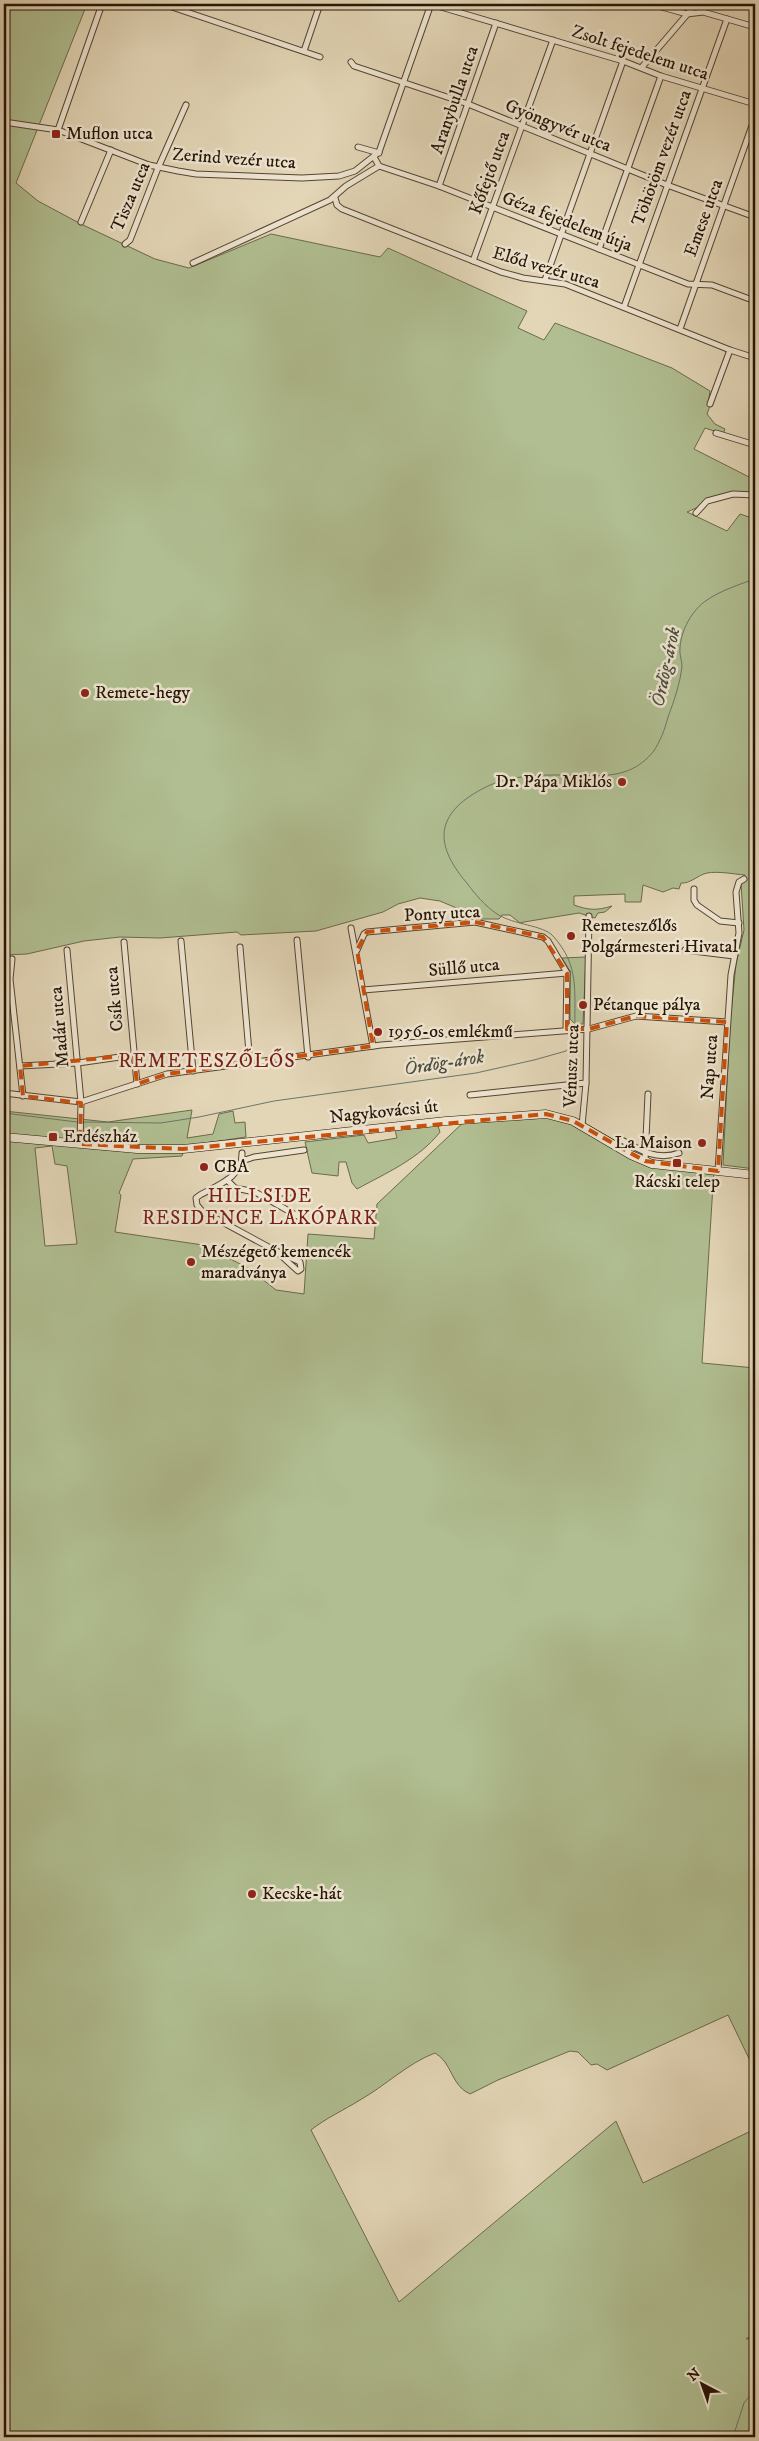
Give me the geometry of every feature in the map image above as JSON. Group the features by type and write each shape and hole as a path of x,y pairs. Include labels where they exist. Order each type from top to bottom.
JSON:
{"street":[{"path":"58,130 102,4"},
{"path":"163,4 320,57"},
{"path":"304,51 320,4"},
{"path":"358,147 379,152 431,4"},
{"name":"Zsolt fejedelem utca","path":"431,4 623,60 662,76 755,104"},
{"path":"651,4 687,14 703,12 755,27"},
{"path":"642,67 696,4"},
{"name":"Töhötöm vezér utca","path":"624,307 727,19"},
{"name":"Aranybulla utca","path":"439,186 496,23"},
{"name":"Kőfejtő utca","path":"473,261 553,40"},
{"path":"545,280 623,60"},
{"name":"Gyöngyvér utca","path":"352,62 354,66 468,104 667,185 755,217"},
{"path":"599,249 662,76"},
{"name":"Tisza utca","path":"125,244 130,240 158,168 186,104"},
{"name":"Emese utca","path":"680,329 755,117"},
{"name":"Zerind vezér utca","path":"4,122 58,130 158,168 196,174 334,177 355,171 379,152"},
{"path":"81,222 111,150"},
{"path":"193,263 335,198 346,186 379,166 374,157"},
{"name":"Géza fejedelem útja","path":"379,166 439,186 688,284 712,285 755,300"},
{"name":"Előd vezér utca","path":"335,198 337,205 342,209 473,261 524,278 565,284 730,350 755,358"},
{"path":"710,404 730,350"},
{"path":"716,433 755,445"},
{"path":"696,513 706,500 733,494 755,495"},
{"name":"Nap utca","path":"718,1171 727,1022 739,923 736,889 744,878"},
{"path":"694,890 694,900 698,905 720,921 739,923"},
{"name":"Vénusz utca","path":"582,1126 586,1083 585,1029 589,916"},
{"name":"Ponty utca","path":"357,950 364,934 367,932 472,922 539,936 548,941 567,973"},
{"path":"351,928 357,950 373,1046"},
{"path":"297,940 308,1057"},
{"path":"181,941 193,1071"},
{"name":"Csík utca","path":"124,942 137,1084"},
{"path":"240,947 250,1064"},
{"name":"Madár utca","path":"67,950 81,1102 80,1144"},
{"path":"685,950 734,956"},
{"path":"12,959 10,979 23,1096"},
{"path":"566,1030 567,973"},
{"name":"Süllő utca","path":"363,990 567,973"},
{"path":"4,1093 81,1102 167,1074 308,1057 373,1046 585,1029 636,1016 727,1022"},
{"path":"20,1066 78,1063 134,1055"},
{"path":"470,1095 586,1083"},
{"path":"646,1157 648,1094"},
{"name":"Nagykovácsi út","path":"4,1137 137,1149 183,1148 446,1121 546,1114 564,1117 646,1157 718,1171 755,1175"},
{"path":"620,1139 646,1157 668,1156 679,1153"},
{"path":"242,1161 254,1157 304,1150"},
{"path":"242,1152 242,1161 236,1173 196,1198 197,1205 202,1211 300,1262 301,1269 298,1270 276,1250"},
{"path":"227,1180 235,1188 255,1192 303,1219"},
{"path":"264,1198 281,1193 302,1191"}],"highlighted area":[{"path":"475,922 543,937 567,973 567,1029 589,1029 636,1016 727,1022 718,1171 645,1161 573,1121 546,1114 183,1149 80,1144 81,1103 23,1096 20,1066 134,1055 137,1084 167,1074 373,1046 357,950 367,932"}],"green space":[{"path":"4,4 87,4 16,183 38,201 81,224 155,259 189,268 271,234 380,257 388,248 527,311 518,328 544,340 555,323 672,368 710,391 708,405 710,406 707,414 715,424 725,429 723,434 705,428 694,449 755,480 754,493 719,498 687,512 727,531 740,514 755,519 755,1169 723,1165 730,1023 736,964 744,930 741,883 745,875 721,872 707,873 688,882 681,883 679,889 673,888 663,892 643,885 641,902 625,902 625,894 574,896 574,905 584,908 601,909 612,906 605,912 598,913 595,918 579,913 520,923 510,915 502,915 499,919 475,919 475,916 440,901 420,898 398,904 383,912 316,931 241,935 237,932 160,938 120,937 84,941 27,954 4,955"},
{"path":"586,957 583,1024 575,1024 570,1019 570,971 562,958"},
{"path":"192,1110 187,1138 213,1134 219,1114 233,1111 235,1123 245,1122 246,1137 185,1146 182,1156 133,1159 119,1193 121,1195 115,1232 203,1245 248,1268 276,1290 304,1294 308,1234 374,1239 377,1204 468,1118 548,1113 583,1122 647,1159 714,1169 702,1363 755,1368 755,2071 728,2015 607,2070 597,2064 591,2065 578,2052 570,2051 498,2080 470,2094 459,2085 445,2062 435,2053 415,2063 311,2130 399,2302 616,2121 643,2183 755,2129 755,2333 746,2339 755,2338 755,2437 4,2437 4,1111 108,1122","holes":["52,1146 55,1164 67,1166 77,1244 45,1246 35,1148"]},
{"path":"437,1123 440,1132 432,1142 402,1165 357,1189 352,1183 346,1162 339,1162 338,1176 312,1173 305,1142 364,1135 368,1143 397,1138 395,1130"}],"waterway":[{"name":"Ördög-árok","path":"575,1028 574,979 568,958 562,947 548,932 504,918 484,904 448,855 444,831 448,819 455,809 467,799 482,789 499,782 536,776 608,775 632,769 643,762 653,752 660,740 675,699 682,666 681,641 688,621 697,609 712,597 755,579"},
{"name":"Ördög-árok","path":"81,1122 161,1123 274,1101 476,1073 566,1051 571,1046 575,1032"},
{"name":"Ördög-árok","path":"4,1113 77,1122"},
{"path":"733,2437 744,2403 755,2389"}],"place":[{"name":"Muflon utca","path":"56,134"},
{"name":"Remete-hegy","path":"85,693"},
{"name":"Dr. Pápa Miklós","path":"622,782"},
{"name":"Remeteszőlős Polgármesteri Hivatal","path":"571,936"},
{"name":"Pétanque pálya","path":"583,1005"},
{"name":"1956-os emlékmű","path":"378,1032"},
{"name":"Erdészház","path":"53,1137"},
{"name":"La Maison","path":"702,1143"},
{"name":"Rácski telep","path":"677,1163"},
{"name":"CBA","path":"204,1167"},
{"name":"Mészégető kemencék maradványa","path":"191,1262"},
{"name":"Kecske-hát","path":"252,1894"}],"district":[{"name":"REMETESZŐLŐS","path":"207,1061"},
{"name":"HILLSIDE RESIDENCE LAKÓPARK","path":"260,1207"}]}
